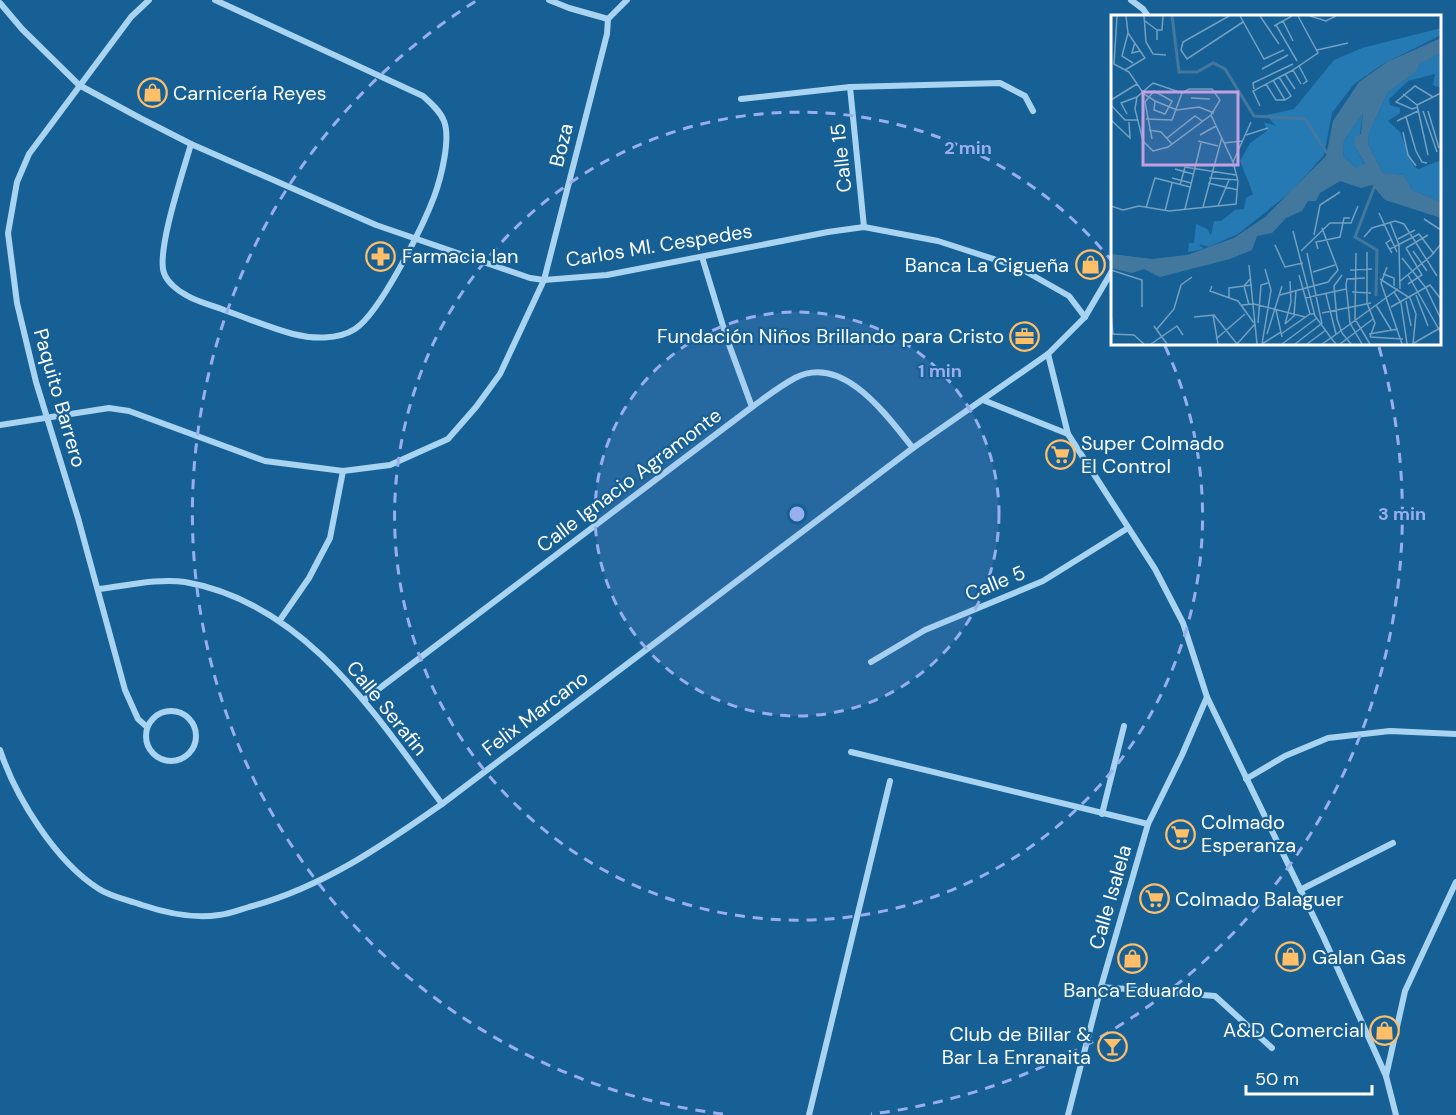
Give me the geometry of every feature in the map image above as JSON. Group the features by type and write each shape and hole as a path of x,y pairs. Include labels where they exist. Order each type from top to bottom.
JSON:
{"street":[{"name":"Paquito Barrero","path":"147,727 138,719 125,690 99,589 36,382 17,303 8,233 17,182 29,154 131,17 149,0"},
{"path":"191,144 173,203 163,261 163,272 169,282 187,296 294,335 339,337 356,329 371,315 385,294 434,197 444,154 446,137 444,121 435,107 423,96 215,0"},
{"path":"549,0 608,19 627,0"},
{"path":"1131,0 1147,15"},
{"name":"Carlos Ml. Cespedes","path":"0,3 79,85 191,144 376,225 530,278 544,280 607,275 864,226 938,241 1018,267 1070,296 1085,317"},
{"name":"Boza","path":"0,425 109,408 129,411 265,461 343,471 390,465 448,439 476,408 500,374 544,280 607,34 608,19"},
{"path":"741,99 850,87 1000,83 1025,96 1034,111"},
{"name":"Calle 15","path":"850,87 864,226"},
{"path":"702,257 727,339 752,407"},
{"name":"Felix Marcano","path":"0,750 27,808 61,857 100,890 159,910 189,915 218,915 279,899 341,870 442,804 913,448 1048,354 1085,317 1111,274"},
{"path":"1048,354 1068,434 1155,569 1183,622 1207,697 1323,936 1386,1076 1396,1115"},
{"name":"Calle Ignacio Agramonte","path":"364,700 752,407 796,378 810,373 826,372 840,378 872,398 913,448"},
{"path":"983,400 1068,434"},
{"path":"280,620 309,578 330,538 343,471"},
{"name":"Calle 5","path":"872,662 925,630 1043,581 1128,528"},
{"name":"Calle Serafin","path":"99,589 149,583 184,582 227,593 280,620 318,653 364,700 442,804"},
{"name":"Calle Isalela","path":"1068,1115 1101,987 1148,824 1207,697"},
{"path":"175,711 189,718 196,732 196,740 189,754 183,758 166,761 158,757 147,744 147,727 159,714 175,711"},
{"path":"1102,814 1124,726"},
{"path":"1246,779 1286,756 1328,738 1390,731 1456,734"},
{"path":"851,752 1148,824"},
{"path":"808,1115 890,781"},
{"path":"1300,890 1393,843"},
{"path":"1386,1076 1405,991 1456,882"},
{"path":"1101,987 1215,996 1272,1048"}],"place":[{"name":"Carnicería Reyes","path":"152,93"},
{"name":"Farmacia Ian","path":"381,256"},
{"name":"Banca La Cigueña","path":"1090,265"},
{"name":"Fundación Niños Brillando para Cristo","path":"1025,336"},
{"name":"Super Colmado El Control","path":"1060,455"},
{"name":"Colmado Esperanza","path":"1180,834"},
{"name":"Colmado Balaguer","path":"1154,899"},
{"name":"Galan Gas","path":"1291,957"},
{"name":"Banca Eduardo","path":"1133,959"},
{"name":"A&D Comercial","path":"1385,1030"},
{"name":"Club de Billar & Bar La Enranaita","path":"1112,1046"}]}
